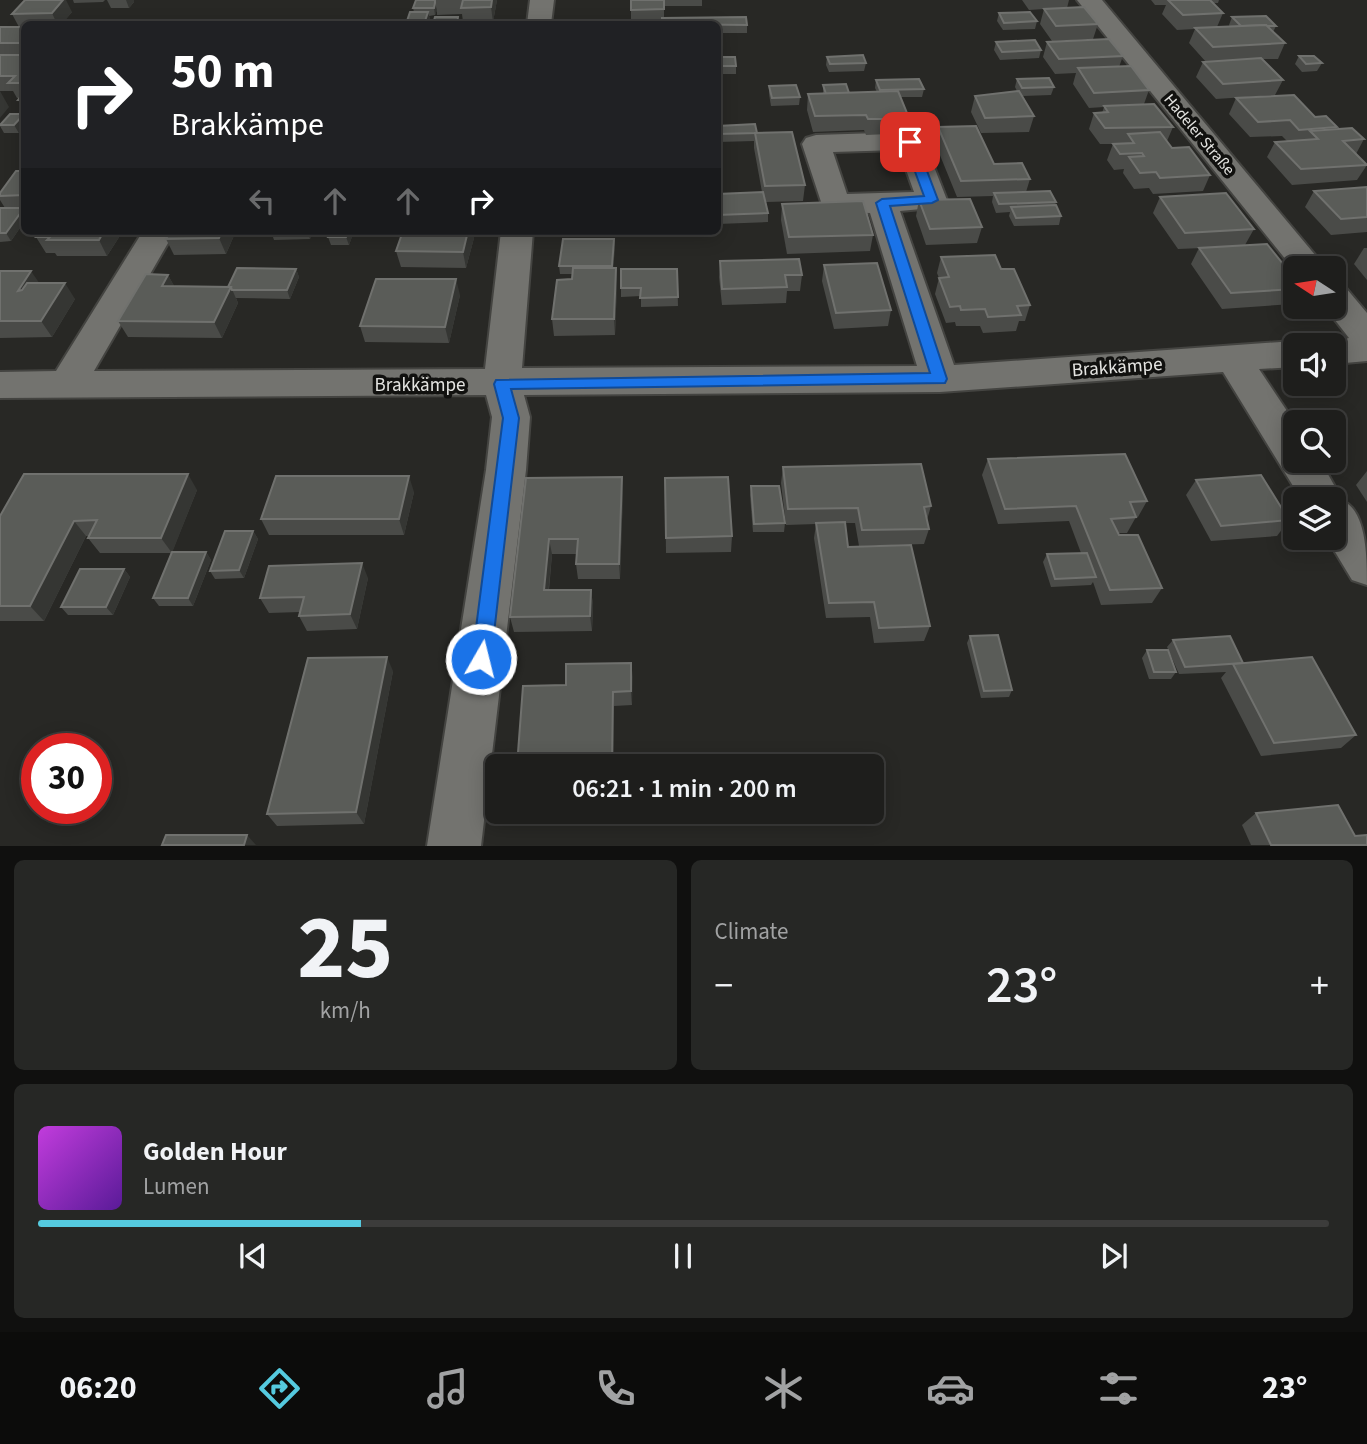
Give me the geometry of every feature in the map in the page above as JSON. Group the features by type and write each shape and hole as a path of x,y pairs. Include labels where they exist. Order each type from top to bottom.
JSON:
{"street":[{"path":"539,21 542,0"},
{"name":"Hadeler Straße","path":"1089,0 1300,256"},
{"path":"882,203 940,379"},
{"path":"67,385 157,235"},
{"path":"454,845 508,457 511,418 502,384 517,235"},
{"path":"1346,311 1367,336"},
{"path":"1346,351 1367,349"},
{"name":"Brakkämpe","path":"0,385 502,384 940,379 1283,355"},
{"path":"1233,358 1283,436"},
{"path":"1346,534 1367,567"}],"building":[{"path":"25,0 63,0 52,13 12,14"},
{"path":"416,0 435,0 434,8 413,8"},
{"path":"463,0 492,0 491,7 461,8"},
{"path":"631,0 664,0 664,9 631,10"},
{"path":"1168,0 1210,0 1223,13 1183,15"},
{"path":"1084,7 1098,24 1056,26 1044,9"},
{"path":"410,12 428,12 425,21 407,21"},
{"path":"1030,12 1037,21 1004,23 999,13"},
{"path":"1266,16 1276,26 1241,26 1232,17"},
{"path":"435,17 458,17 457,21 434,21"},
{"path":"746,17 747,25 721,25 721,21 662,21 662,18"},
{"path":"1266,25 1285,43 1213,47 1195,28"},
{"path":"0,27 21,27 21,43 0,43"},
{"path":"1109,39 1123,56 1059,59 1047,42"},
{"path":"1035,40 1041,50 1002,52 996,42"},
{"path":"0,55 21,55 21,83 8,83 15,76 0,76"},
{"path":"863,55 866,63 830,64 827,57"},
{"path":"1299,56 1314,56 1322,63 1306,64"},
{"path":"721,57 735,57 736,66 721,66"},
{"path":"1261,58 1283,80 1223,84 1203,62"},
{"path":"1131,66 1149,90 1094,93 1078,68"},
{"path":"1049,78 1054,87 1022,88 1017,79"},
{"path":"919,79 924,89 880,90 876,80"},
{"path":"846,84 849,93 826,94 823,85"},
{"path":"796,85 800,97 772,98 769,86"},
{"path":"898,91 907,113 889,114 891,119 868,119 866,115 815,116 808,94"},
{"path":"1019,91 1034,116 985,118 975,96"},
{"path":"1294,95 1315,117 1326,116 1337,127 1299,130 1290,120 1258,122 1236,98"},
{"path":"1154,104 1173,127 1105,128 1094,113 1108,112 1104,106"},
{"path":"10,114 21,114 14,125 0,125"},
{"path":"755,124 757,133 721,134 721,126"},
{"path":"976,126 994,164 1022,163 1030,179 961,181 938,127"},
{"path":"1352,128 1364,139 1343,141 1367,165 1301,169 1275,142 1318,139 1310,131"},
{"path":"792,132 805,185 765,186 755,133"},
{"path":"1160,132 1172,148 1189,147 1210,175 1160,178 1156,172 1140,173 1129,157 1144,156 1142,153 1120,154 1113,144 1134,143 1128,134"},
{"path":"16,171 21,171 21,195 0,196"},
{"path":"1367,187 1367,217 1341,219 1314,191"},
{"path":"1050,191 1056,202 999,204 994,193"},
{"path":"763,192 768,213 721,215 721,194"},
{"path":"1226,193 1254,229 1185,233 1160,197"},
{"path":"970,199 982,227 930,229 919,200"},
{"path":"863,201 873,235 789,237 782,204"},
{"path":"1056,205 1061,216 1016,218 1011,207"},
{"path":"0,208 21,208 21,212 6,233 0,233"},
{"path":"102,235 99,240 47,240 50,237 36,237"},
{"path":"168,235 220,235 219,238 166,239"},
{"path":"329,235 347,235 346,237 328,237"},
{"path":"402,235 467,235 463,252 396,251"},
{"path":"563,239 614,239 612,266 559,266"},
{"path":"1267,244 1283,264 1283,290 1231,293 1199,248"},
{"path":"995,255 1001,269 1014,269 1030,305 1017,306 1021,315 988,317 985,309 961,310 960,306 950,307 939,278 949,277 941,257"},
{"path":"799,259 802,275 785,275 787,287 722,289 720,261"},
{"path":"877,263 891,310 836,313 824,265"},
{"path":"237,268 296,269 287,290 232,290 228,287"},
{"path":"573,268 616,268 614,319 552,319 557,280 572,279"},
{"path":"621,269 677,269 678,297 640,298 641,288 621,288"},
{"path":"0,271 31,271 18,291 27,283 65,283 41,321 0,321"},
{"path":"146,274 168,275 162,286 231,287 214,322 118,321"},
{"path":"376,279 456,279 445,327 360,326"},
{"path":"1125,454 1147,501 1130,502 1136,517 1111,519 1119,535 1138,535 1162,588 1110,590 1076,506 1005,509 988,459"},
{"path":"921,464 931,506 924,507 929,529 862,530 858,508 788,509 783,467"},
{"path":"24,474 188,474 161,538 88,538 97,520 74,521 30,606 0,606 0,516"},
{"path":"1261,475 1283,510 1283,521 1221,526 1196,480"},
{"path":"276,476 409,476 399,519 261,519"},
{"path":"622,477 619,564 576,564 578,539 549,539 544,590 591,590 590,616 510,617 526,478"},
{"path":"728,477 732,536 666,538 665,478"},
{"path":"751,486 779,486 785,523 754,524"},
{"path":"845,522 848,547 911,545 930,626 879,628 874,602 829,603 816,523"},
{"path":"225,531 253,531 239,570 210,571"},
{"path":"172,552 206,552 188,598 153,598"},
{"path":"1087,553 1096,577 1055,579 1047,554"},
{"path":"362,563 350,614 299,616 304,597 260,598 269,566"},
{"path":"80,569 124,569 106,607 61,607"},
{"path":"998,635 1012,690 984,691 970,636"},
{"path":"1230,636 1243,663 1185,667 1173,640"},
{"path":"1147,650 1168,650 1176,672 1154,672"},
{"path":"387,657 356,812 267,814 308,658"},
{"path":"1312,657 1356,735 1274,743 1233,664"},
{"path":"631,663 631,691 613,692 612,754 518,754 523,686 566,685 566,664"},
{"path":"1338,805 1355,836 1367,835 1367,845 1271,845 1256,813"},
{"path":"166,835 247,835 244,845 162,845"}],"route":[{"path":"481,659 511,418 502,384 940,379 882,203 932,200 910,142"}]}
